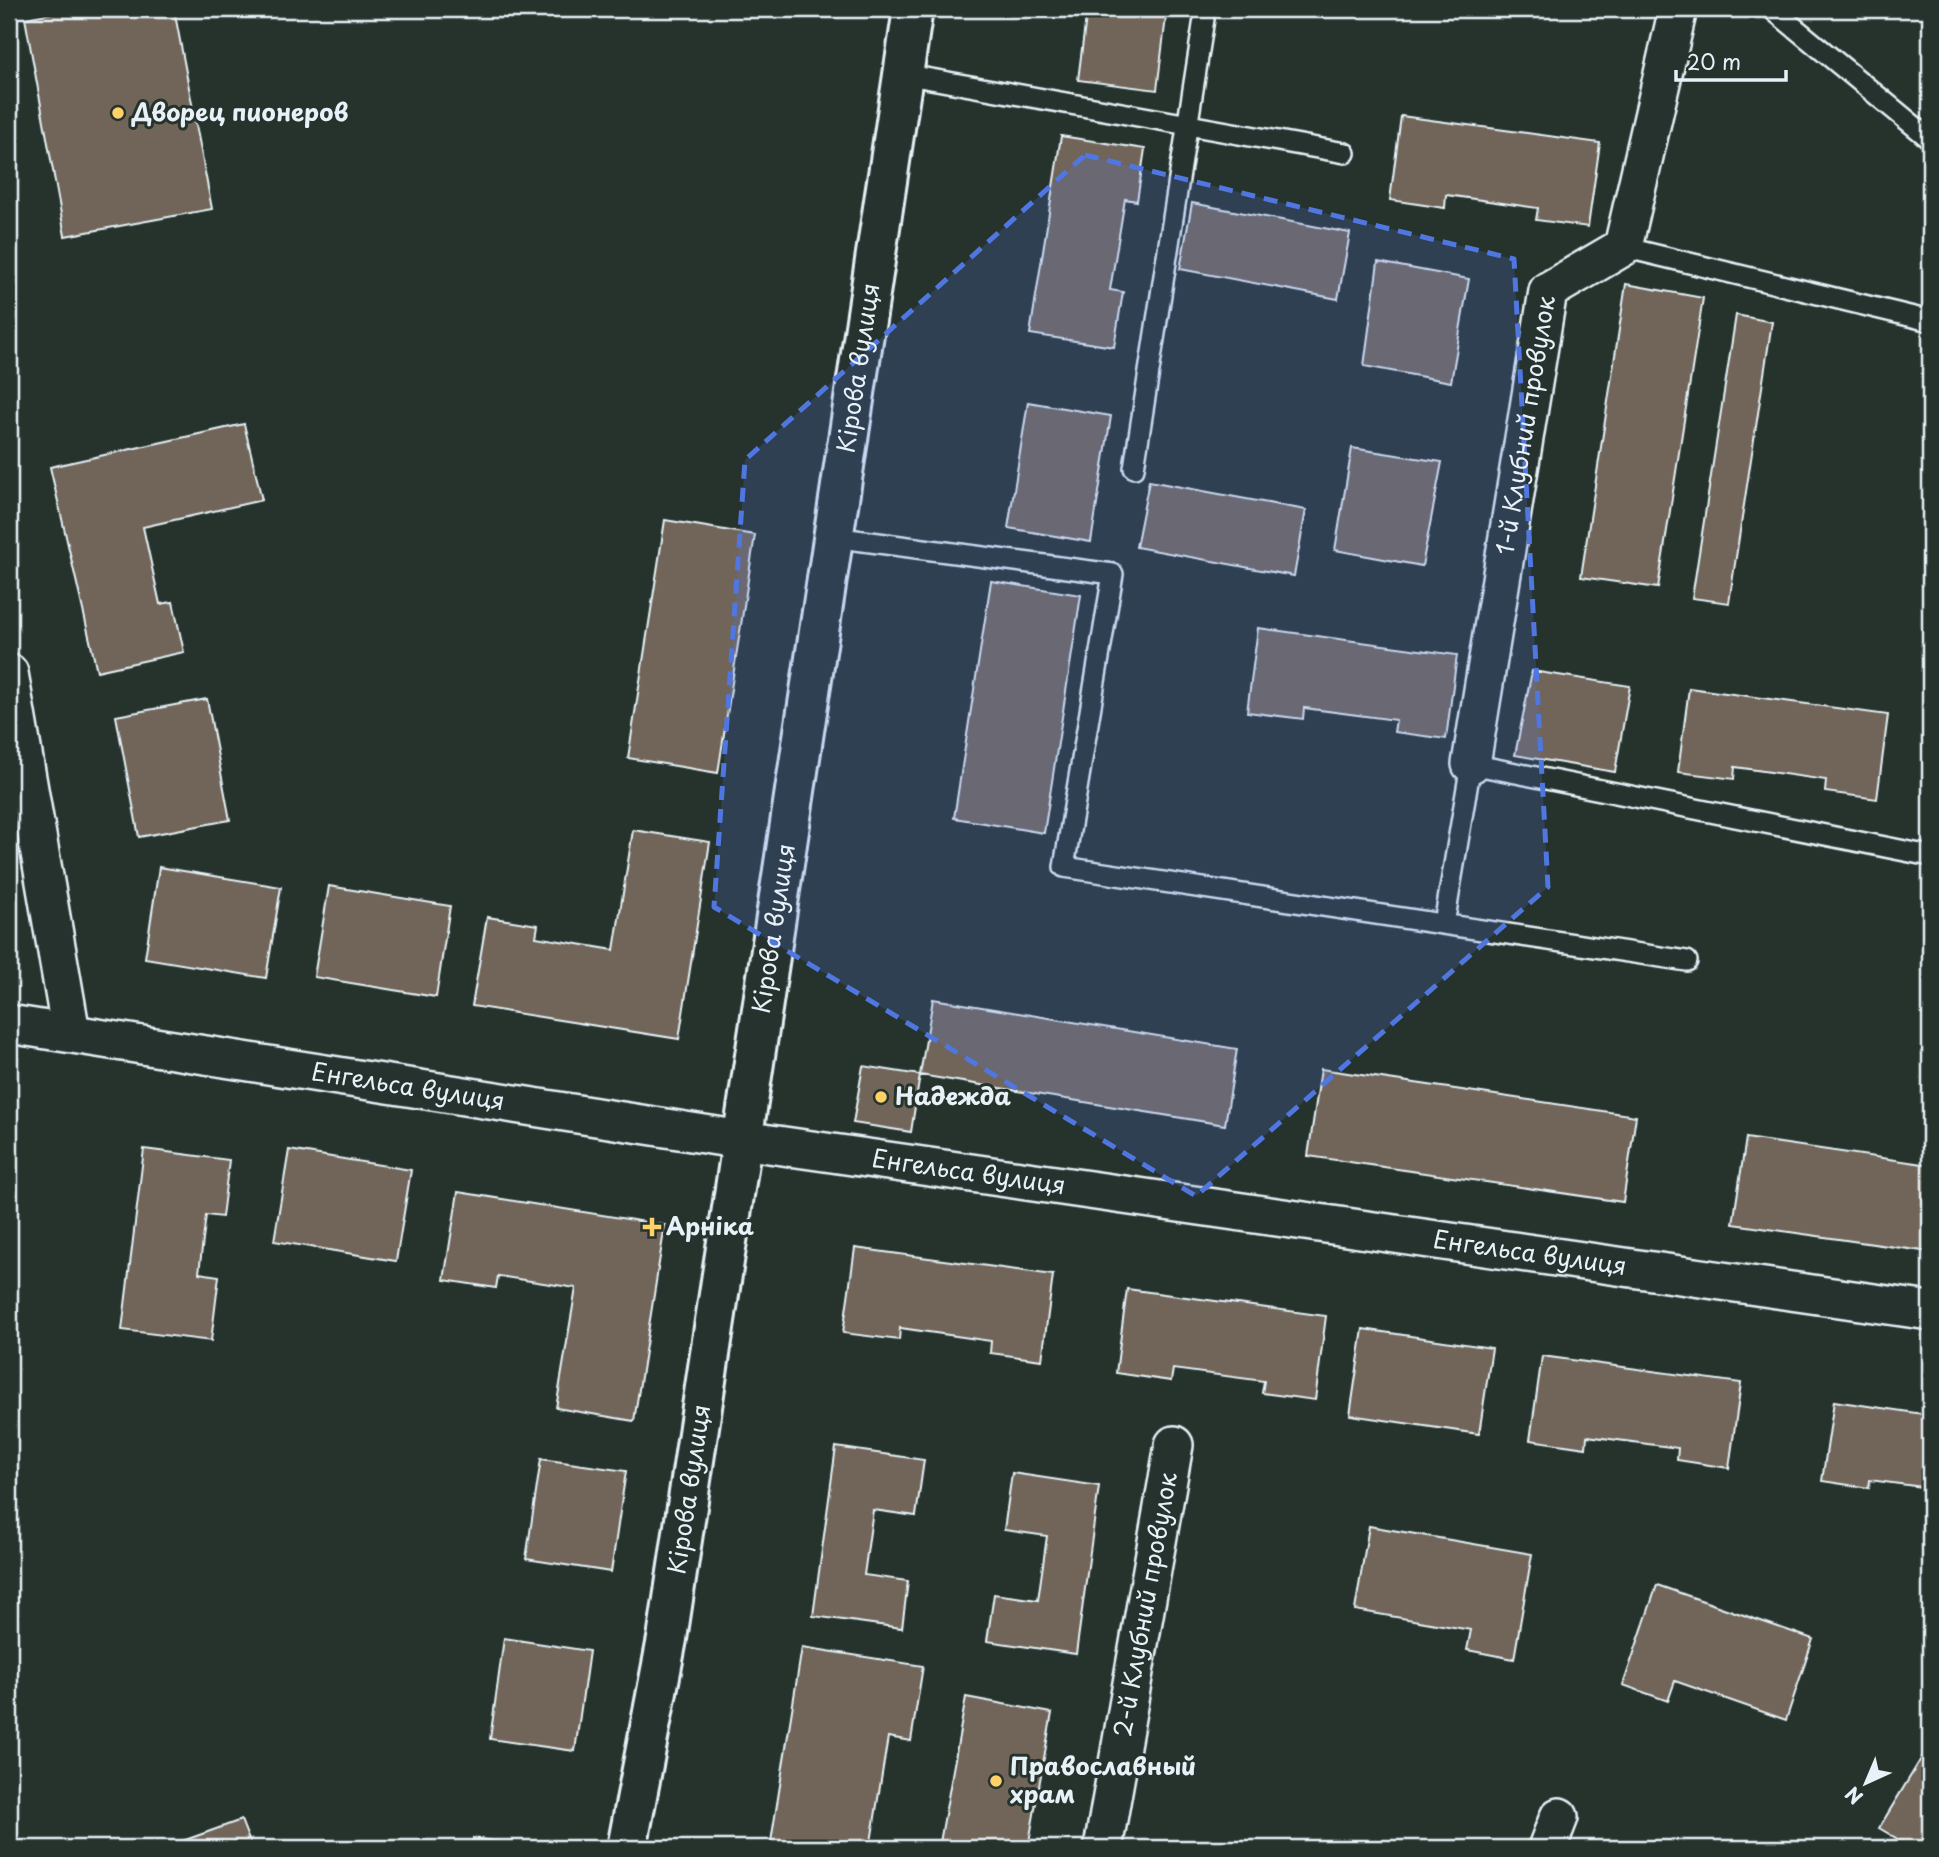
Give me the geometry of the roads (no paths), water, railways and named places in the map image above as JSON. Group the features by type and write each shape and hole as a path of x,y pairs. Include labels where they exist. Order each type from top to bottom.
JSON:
{"street":[{"name":"Кірова вулиця","path":"627,1848 667,1639 913,9"},
{"path":"1623,247 1678,9"},
{"name":"1-й Клубний провулок","path":"1471,764 1548,291 1623,247"},
{"path":"9,673 19,787 71,1033"},
{"name":"Енгельса вулиця","path":"9,1024 742,1140 1930,1311"},
{"name":"2-й Клубний провулок","path":"1103,1848 1174,1445"}],"lane":[{"path":"1772,9 1930,139"},
{"path":"1134,468 1204,19"},
{"path":"903,74 1345,153"},
{"path":"1623,247 1930,321"},
{"path":"833,537 1113,573 1064,867 1687,961"},
{"path":"1444,924 1471,764 1930,856"}],"place":[{"name":"Дворец пионеров","path":"118,113"},
{"name":"Надежда","path":"881,1097"},
{"name":"Арніка","path":"652,1227"},
{"name":"Православный храм","path":"996,1781"}]}
